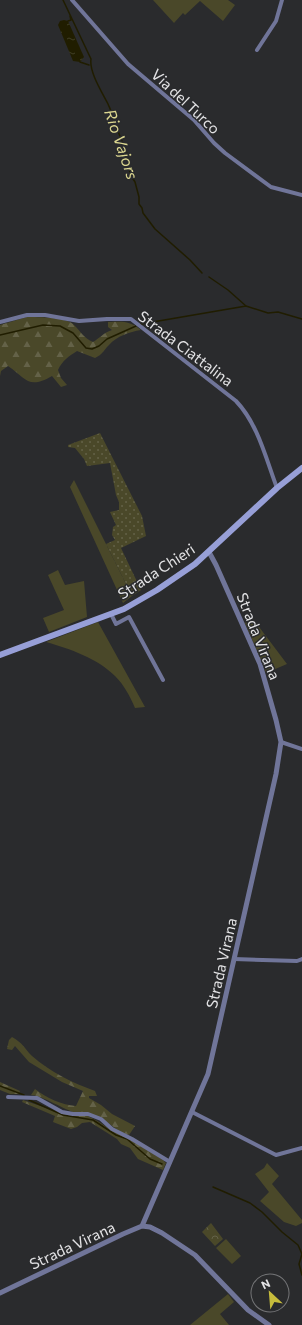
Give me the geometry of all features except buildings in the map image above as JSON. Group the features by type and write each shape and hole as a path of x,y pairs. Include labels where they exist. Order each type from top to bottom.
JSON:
{"main road":[{"name":"Strada Chieri","path":"0,655 111,614 157,590 195,564 277,488 302,468"}],"street":[{"name":"Via del Turco","path":"72,0 128,64 194,120 225,153 271,187 302,195"},
{"path":"257,50 276,21 282,0"},
{"name":"Strada Ciattalina","path":"0,322 27,315 45,314 79,321 132,319 236,402 245,411 254,427 277,488"},
{"name":"Strada Virana","path":"0,1293 142,1226 208,1074 276,774 281,742 260,664 209,552"},
{"path":"111,614 116,624 129,617 162,680"},
{"path":"281,742 302,749"},
{"path":"234,959 297,961 302,959"},
{"path":"8,1096 37,1098 56,1107 62,1112 88,1114 101,1119 118,1133 132,1139 170,1162"},
{"path":"192,1112 276,1155 302,1148"},
{"path":"142,1226 150,1227 162,1233 195,1255 248,1310 269,1325"}],"green space":[{"path":"153,0 228,0 235,5 223,21 200,1 185,15 183,13 174,23"},
{"path":"27,317 65,320 74,325 85,337 93,342 112,330 108,327 108,322 129,323 141,330 119,337 95,358 77,351 71,355 64,361 58,370 61,378 67,385 61,387 52,376 38,382 32,382 28,381 8,366 1,371 0,376 0,325"},
{"path":"100,433 142,516 146,536 121,548 141,590 132,596 106,544 115,540 112,535 113,527 116,525 110,512 119,510 119,502 116,495 110,463 87,466 84,459 75,448 68,447 68,445"},
{"path":"74,480 132,596 123,603 70,487"},
{"path":"58,570 65,585 84,581 87,617 49,632 43,618 64,610 48,575"},
{"path":"253,619 287,664 266,673 245,623"},
{"path":"98,622 145,707 135,708 121,683 100,664 74,651 46,642"},
{"path":"12,1037 46,1067 70,1081 95,1091 97,1096 89,1096 89,1098 112,1114 135,1126 129,1135 121,1132 100,1118 73,1112 45,1099 31,1095 35,1089 54,1100 76,1106 83,1091 62,1082 29,1062 15,1046 12,1050 7,1049 9,1040"},
{"path":"0,1082 20,1091 19,1094 10,1094 0,1090"},
{"path":"23,1100 73,1116 86,1115 128,1138 163,1160 166,1163 163,1170 138,1159 130,1148 121,1144 117,1139 90,1122 82,1123 71,1129 53,1122 55,1116 22,1102"},
{"path":"267,1163 279,1176 272,1184 302,1220 302,1223 296,1226 284,1222 260,1201 269,1192 255,1174 264,1168"},
{"path":"211,1223 223,1239 215,1246 202,1232"},
{"path":"226,1239 241,1256 232,1264 216,1248"},
{"path":"228,1294 234,1302 220,1314 229,1325 190,1325"}],"water":[{"path":"60,21 68,21 84,57 80,62 73,61 58,25"}],"waterway":[{"name":"Rio Vajors","path":"63,0 91,59 92,70 96,82 111,111 127,154 130,174 135,182 139,197 139,204 143,213 155,229 190,260 202,273"},
{"name":"Rio Vajors","path":"68,21 71,20 70,16"},
{"path":"80,62 89,65"},
{"name":"Rio Vajors","path":"209,277 228,290 246,306 268,313 278,312 302,319"},
{"path":"141,324 246,306"},
{"path":"0,335 43,325 60,326 73,333 86,348 92,349 99,346 107,339 136,326"},
{"path":"0,1086 24,1095"},
{"path":"29,1100 63,1115 93,1120 116,1135 127,1139 150,1159 162,1164"},
{"path":"213,1187 250,1203 298,1245 302,1254 299,1264 302,1275"}]}
